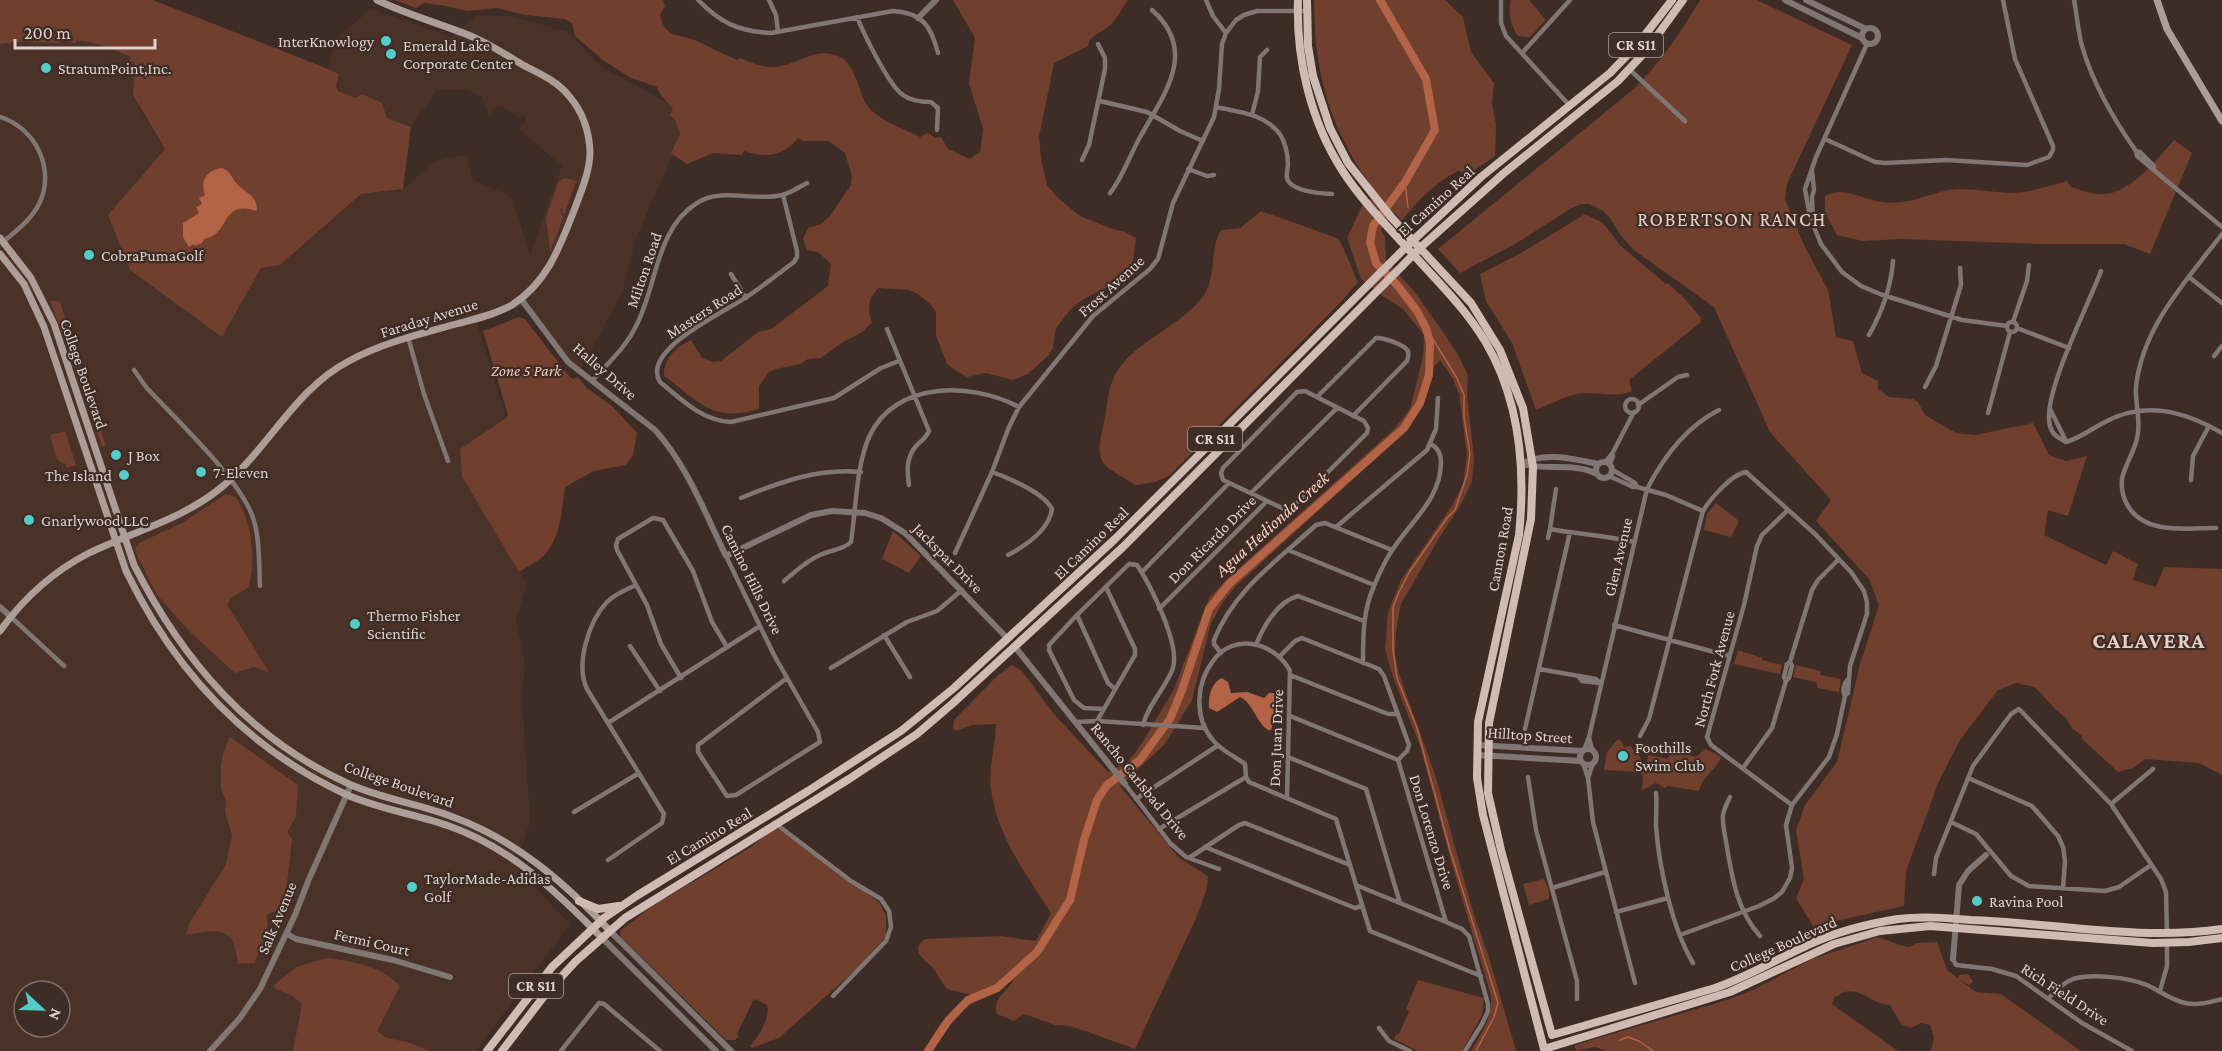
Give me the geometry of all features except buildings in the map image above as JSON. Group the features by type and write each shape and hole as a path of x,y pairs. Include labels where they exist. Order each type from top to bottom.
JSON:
{"main road":[{"name":"Faraday Avenue","path":"0,631 30,596 54,575 79,559 166,521 200,503 230,480 293,408 326,376 347,361 408,337 495,313 521,299 540,282 549,268 585,180 590,149 583,118 569,96 552,81 478,40 377,0"},
{"name":"Cannon Road","path":"1298,0 1302,11"},
{"name":"Cannon Road","path":"1307,0 1302,11 1300,47 1310,99 1322,132 1340,168 1388,221 1413,255 1451,294 1486,342 1506,387 1515,416 1523,489 1519,535 1478,722 1477,755 1483,815 1544,1050"},
{"name":"El Camino Real","path":"486,1051 552,967 600,921 910,725 1008,639 1115,539 1413,240 1481,177 1610,73 1655,23 1672,0"},
{"name":"El Camino Real","path":"502,1051 548,991 576,961 644,904 849,779 917,734 1015,647 1123,547 1421,247 1504,173 1597,100 1629,69 1664,29 1683,0"},
{"path":"2157,0 2167,29 2222,121"},
{"name":"Cannon Road","path":"1388,221 1421,247 1471,303 1500,350 1523,408 1534,488 1529,536 1491,712 1487,745 1488,793 1491,813 1556,1048"},
{"name":"College Boulevard","path":"1,242 31,278 54,324 134,565 150,597 176,638 220,693 283,746 316,767 351,785 453,817 515,847 561,882 610,931"},
{"name":"College Boulevard","path":"0,254 24,284 44,327 126,571 141,602 167,644 213,700 277,755 347,795 449,827 509,856 554,890 602,938"},
{"path":"579,901 598,909 621,906"},
{"name":"College Boulevard","path":"1541,1039 1735,981 1805,946 1848,930 1900,919 1930,917 2167,939 2222,929"},
{"name":"College Boulevard","path":"1544,1050 1730,992 1766,977 1812,953 1850,939 1903,928 1930,926 2167,939 2222,938"}],"street":[{"path":"698,0 718,19 751,32 778,32 892,11 906,12 918,18 933,34 938,53"},
{"path":"770,0 776,15 778,32"},
{"path":"918,18 936,0"},
{"path":"1206,0 1213,16 1226,33 1236,20 1257,11 1302,11"},
{"path":"1501,0 1501,23 1506,36 1570,106"},
{"path":"1522,53 1570,0"},
{"path":"1785,0 1797,3 1862,38 1867,44"},
{"path":"1806,0 1866,29 1874,29 1878,36 1875,43 1867,44"},
{"path":"1825,139 1875,162 1885,163 1946,160 2027,165 2049,157 2053,146 2014,59 2003,0"},
{"path":"2074,0 2082,46 2115,122 2136,151 2140,152 2154,166 2153,168 2222,228"},
{"path":"1110,193 1118,183 1140,137 1169,86 1175,60 1175,47 1167,24 1152,10"},
{"path":"858,17 864,34 894,86 903,95 919,102 931,102 938,108 937,130"},
{"path":"1862,38 1862,33 1866,29"},
{"name":"Frost Avenue","path":"955,553 1019,408 1093,316 1150,269 1158,259 1173,203 1203,141 1216,107 1222,44 1226,33"},
{"path":"1082,160 1089,145 1106,69 1105,58 1098,44"},
{"path":"1867,44 1805,189 1810,197 1813,221 1821,244 1842,272 1861,286 1962,320 2009,329 2017,328 2069,348"},
{"path":"1251,115 1258,91 1260,57 1267,50"},
{"path":"1629,69 1684,121"},
{"path":"1100,100 1154,114 1180,131 1203,141"},
{"path":"1216,107 1256,116 1271,126 1285,145 1288,163 1286,177 1291,185 1317,194 1332,194"},
{"path":"0,117 17,124 30,137 41,156 46,181 37,208 21,228 1,242"},
{"path":"1188,169 1207,176 1215,175"},
{"path":"1810,197 1814,190 1812,171"},
{"name":"Milton Road","path":"592,381 619,352 635,328 646,304 668,235 683,213 699,201 717,196 766,198 783,195 807,183"},
{"name":"Masters Road","path":"783,195 795,239 797,257 794,262 746,298 679,339 664,355 657,371 660,382 710,418 730,422 834,398 881,368 899,361"},
{"path":"2216,528 2157,526 2140,519 2130,509 2123,496 2122,481 2138,438 2136,389 2142,360 2164,309 2222,234"},
{"path":"1869,335 1886,296 1893,261"},
{"path":"1988,413 2009,329 2008,323 2013,322 2027,281 2028,265"},
{"path":"1925,387 1936,366 1961,285 1960,268"},
{"path":"2101,271 2056,381 2050,409 2052,422 2066,442 2077,439 2103,422 2137,412 2172,411 2222,433"},
{"path":"731,274 746,298"},
{"path":"2189,278 2222,303"},
{"name":"Halley Drive","path":"521,299 568,362 655,430"},
{"path":"2013,322 2017,328"},
{"path":"887,329 929,431 915,447 908,460 909,485"},
{"path":"408,337 424,394 448,461"},
{"path":"1267,501 1228,484 1223,480 1221,473 1223,468 1298,392 1305,391 1317,396 1329,405 1353,416 1407,361 1409,354 1407,349 1384,338 1376,338 1317,396"},
{"path":"2214,356 2222,346"},
{"path":"134,370 146,387 230,480 254,519 260,586"},
{"path":"1532,463 1574,467 1604,478 1612,454 1638,405 1678,377 1687,375"},
{"path":"784,581 818,555 847,546 851,542 862,458 876,426 897,405 914,396 935,390 952,390 992,396 1019,408"},
{"path":"1336,527 1421,456 1431,444 1436,429 1438,398"},
{"path":"1629,422 1625,404 1629,399 1635,400 1638,405"},
{"path":"1251,494 1336,408"},
{"name":"Glen Avenue","path":"1583,751 1589,737 1647,489 1668,453 1703,418 1719,410"},
{"path":"1627,411 1634,412"},
{"name":"Don Ricardo Drive","path":"1159,609 1267,501 1284,509 1292,508 1367,433 1368,425 1353,416"},
{"path":"2191,480 2193,456 2209,426"},
{"name":"Camino Hills Drive","path":"655,430 679,461 760,626 820,737 820,742 733,797 725,794 698,752 699,743 787,678"},
{"path":"1363,663 1364,621 1367,603 1374,585 1392,550 1430,500 1437,487 1441,472 1441,457 1438,449 1431,444"},
{"path":"1522,464 1557,457 1607,467 1633,487 1674,498 1703,511"},
{"path":"1597,474 1596,469 1607,467"},
{"path":"741,498 779,483 824,472 839,470 861,472"},
{"path":"992,472 1012,479 1048,503 1052,510 1042,530 1020,549 1008,555"},
{"path":"1640,736 1649,719 1703,511 1719,491 1740,474 1746,472 1815,534 1839,559 1861,586 1867,602 1867,614 1853,653 1848,693 1845,696 1837,734 1829,757 1792,805 1786,825 1792,863 1790,878 1782,892 1773,899 1743,912 1680,935"},
{"path":"1142,572 1228,484"},
{"path":"1548,538 1556,489"},
{"name":"North Fork Avenue","path":"1788,510 1759,541 1708,740 1792,805"},
{"name":"Jackspar Drive","path":"726,556 811,515 856,512 881,518 905,533 1008,639"},
{"path":"681,678 661,644 647,605 616,545 618,539 653,518 663,520 693,571 712,622 727,647"},
{"path":"1392,550 1321,523 1247,586 1227,612 1214,644 1221,653 1240,645 1256,645 1265,646 1281,656 1295,641 1302,638 1379,669 1384,676 1409,745 1407,751 1398,759"},
{"path":"1550,529 1585,536 1604,535 1634,542"},
{"path":"1526,729 1570,532"},
{"path":"1288,550 1374,585"},
{"path":"1743,768 1772,728 1786,681 1789,678 1792,666 1790,662 1812,590 1818,580 1839,559"},
{"path":"1104,709 1084,708 1074,700 1049,650 1051,642 1129,564 1137,565 1172,638 1174,658 1172,669 1145,716 1143,725"},
{"path":"608,860 662,823 664,818 664,814 585,684 582,671 583,654 602,608 616,594 636,585"},
{"path":"1097,721 1134,659 1135,653 1106,587"},
{"path":"831,668 907,622 937,612 962,590"},
{"path":"1256,645 1262,629 1275,613 1292,598 1298,596 1364,621"},
{"path":"0,607 64,666"},
{"path":"1077,615 1108,683 1115,689"},
{"path":"1614,625 1729,656"},
{"path":"608,723 760,626"},
{"path":"884,635 910,677"},
{"name":"Rancho Carlsbad Drive","path":"1008,639 1170,843 1189,858 1219,869"},
{"path":"630,646 660,691"},
{"name":"Don Juan Drive","path":"1221,653 1213,661 1202,685 1199,713 1204,728 1217,746 1245,764 1246,777 1249,782 1336,819 1370,931 1481,976"},
{"name":"Don Juan Drive","path":"1281,656 1290,675 1287,798"},
{"path":"1539,669 1583,676 1596,679 1600,683"},
{"path":"1290,675 1388,714 1398,714"},
{"path":"1934,873 1936,858 1973,766 2011,714 2019,709 2111,804 2165,885 2167,966 2160,991"},
{"name":"Don Lorenzo Drive","path":"1290,716 1398,759 1446,922"},
{"name":"Rancho Carlsbad Drive","path":"1075,722 1097,721 1204,728"},
{"name":"Glen Avenue","path":"1589,737 1592,750"},
{"name":"Hilltop Street","path":"1477,745 1583,751"},
{"path":"1136,799 1217,746"},
{"path":"1588,777 1596,756 1592,750 1583,751 1580,756 1588,777 1593,822 1605,872 1635,983"},
{"name":"Hilltop Street","path":"1477,755 1582,762"},
{"path":"1288,757 1366,789 1400,903"},
{"path":"1582,762 1588,765 1593,763"},
{"path":"2111,804 2153,769"},
{"path":"573,812 639,772"},
{"path":"1160,829 1246,777"},
{"path":"1528,777 1536,831 1577,981 1577,999"},
{"path":"1968,778 2032,806 2058,836 2065,861 2062,888"},
{"name":"Salk Avenue","path":"210,1051 251,1005 287,934 351,785"},
{"path":"1656,793 1656,827 1668,898 1684,949 1693,963"},
{"path":"1730,797 1723,822 1733,886 1743,912 1760,936"},
{"path":"1951,822 1976,834 1988,853 2017,880 2029,886 2105,891 2119,887 2151,865"},
{"path":"1189,858 1245,823 1350,865"},
{"path":"776,824 825,862 881,899 889,911 891,927 886,941 833,996"},
{"path":"1204,848 1355,908 1362,906"},
{"name":"Rich Field Drive","path":"1988,853 1968,870 1959,885 1953,959 1956,965 1992,969 2016,976 2082,1023 2132,1051"},
{"path":"1552,888 1605,872"},
{"path":"1356,885 1462,929 1469,936 1487,995 1488,1011 1465,1051"},
{"path":"1616,912 1668,898"},
{"name":"College Boulevard","path":"610,931 730,1051"},
{"name":"Fermi Court","path":"287,934 296,939 384,958 450,976"},
{"name":"College Boulevard","path":"602,938 716,1051"},
{"path":"2048,999 2065,983 2079,978 2127,979 2187,1004 2203,1004 2222,999"},
{"path":"561,1051 599,1003 604,1004 660,1051"},
{"path":"1379,1028 1389,1041 1410,1051"},
{"path":"730,1051 737,1051"}],"shaded area":[{"path":"371,9 451,37 477,15 511,16 568,32 602,67 690,115 636,238 622,293 578,374 522,306 477,323 506,418 460,449 462,477 527,584 516,620 525,664 522,697 530,822 515,866 570,924 476,1051 0,1051 0,27 144,47 138,107 165,149 261,268 280,265 361,194 403,189 436,161 467,154 472,179 512,197 530,255 562,166 519,129 527,118 524,115 520,118 500,106 489,115 482,97 466,90 437,90 411,127 387,118 356,98 338,91 336,87 339,74 328,69 335,39"},
{"path":"222,168 228,171 238,185 251,195 257,211 245,209 231,213 213,236 189,247 183,237 183,223 199,213 196,207 202,204 199,198 205,195 203,185 208,174"},
{"path":"1222,678 1228,682 1231,693 1247,692 1264,698 1269,693 1276,693 1279,704 1271,730 1260,722 1245,700 1240,697 1217,712 1209,708 1213,687"}],"green space":[{"path":"0,0 153,0 339,74 336,86 338,91 356,98 362,94 382,103 387,118 411,127 403,189 361,194 280,265 261,268 222,337 130,270 108,215 165,149 133,95 135,62 130,61 131,57 83,41 76,41 76,43 11,42 10,46 9,43 0,44"},
{"path":"394,0 663,0 665,6 660,15 662,23 670,32 697,41 738,60 740,58 760,65 776,67 815,54 838,56 850,66 866,104 876,114 920,137 928,133 935,138 941,137 948,149 970,159 980,152 983,129 969,83 975,38 953,0 1128,0 1108,27 1094,36 1088,46 1054,63 1039,137 1047,185 1057,197 1080,216 1136,238 1133,262 1125,278 1082,300 1071,309 1056,328 1053,348 1048,356 1028,374 1013,380 986,373 967,377 955,370 947,364 936,336 936,312 930,304 909,290 879,288 870,304 869,312 872,322 864,331 821,358 808,359 800,364 769,372 759,386 759,409 743,413 718,412 697,402 664,376 668,359 680,346 691,340 702,358 712,362 721,361 758,332 771,329 828,286 831,264 818,252 807,250 803,239 808,228 821,224 830,216 851,185 852,176 845,153 829,141 803,141 798,138 786,149 774,154 760,155 744,151 741,155 713,153 687,164 671,153 680,134 676,122 670,115 673,109 657,87 629,77 603,60 575,36 572,23 565,19 525,15 497,8 467,11 424,3 416,8"},
{"path":"1314,0 1445,0 1463,17 1471,52 1494,83 1492,104 1496,124 1495,156 1468,175 1458,171 1442,181 1414,206 1402,221 1394,213 1381,229 1385,237 1386,260 1414,291 1439,326 1468,375 1467,394 1474,458 1472,482 1401,604 1396,631 1395,655 1399,674 1435,774 1473,912 1488,954 1516,1051 1471,1051 1488,1019 1491,996 1420,746 1385,650 1388,612 1401,580 1453,504 1463,484 1467,454 1459,394 1453,379 1440,360 1432,369 1428,393 1408,429 1236,586 1223,602 1211,623 1192,700 1165,744 1120,786 1178,857 1208,876 1207,888 1196,918 1135,1049 1070,1026 1055,1025 1024,1014 1014,1021 997,1014 998,999 1014,979 997,992 963,1008 940,1036 932,1051 924,1051 944,1019 956,1006 972,995 947,989 935,970 919,953 921,943 925,939 1001,936 1036,941 1051,913 1014,854 994,806 991,773 996,724 972,725 956,731 953,729 954,720 998,675 1012,665 1022,671 1054,714 1108,772 1128,762 1174,689 1209,598 1228,578 1394,429 1410,409 1423,357 1424,335 1403,309 1361,279 1347,238 1361,208 1376,193 1347,148 1328,102 1317,54"},
{"path":"1511,0 1529,0 1546,20 1530,37 1518,36 1515,32 1510,18"},
{"path":"1700,0 1757,0 1852,45 1787,184 1785,199 1805,247 1828,290 1836,337 1853,341 1862,373 1878,381 1878,389 1889,397 1913,399 1918,402 1925,415 1956,433 1975,435 2033,423 2049,455 2066,461 2087,456 2068,516 2048,510 2044,535 2106,565 2113,551 2138,564 2133,580 2156,587 2164,567 2222,569 2222,775 2199,763 2145,759 2133,768 2118,772 2081,738 2082,736 2073,729 2065,717 2035,687 2016,683 1998,690 1960,740 1939,781 1906,871 1904,906 1813,926 1796,898 1804,879 1796,830 1805,805 1837,762 1860,664 1879,605 1869,579 1816,521 1831,500 1770,432 1714,307 1635,251 1602,210 1589,204 1581,204 1517,243 1460,273 1438,249 1636,87 1671,45"},
{"path":"2174,140 2192,153 2150,254 2124,244 2039,244 1901,239 1863,241 1837,235 1825,213 1825,196 1839,192 1893,203 1949,190 2016,193 2067,181 2071,187 2088,192 2100,194 2114,192 2124,188 2143,174"},
{"path":"564,178 577,181 576,184 571,182 575,185 564,215 563,209 560,208 561,214 564,216 550,252 546,217 559,181"},
{"path":"1261,211 1337,238 1358,282 1169,476 1155,482 1136,485 1107,467 1100,455 1101,436 1112,382 1118,369 1128,357 1182,317 1204,295 1210,279 1217,237 1221,230 1240,228"},
{"path":"1585,214 1603,223 1620,245 1666,284 1668,283 1686,300 1701,318 1701,322 1629,380 1632,391 1619,394 1577,394 1536,410 1512,343 1486,301 1480,274 1521,253"},
{"path":"50,300 60,302 106,446 102,447"},
{"name":"Zone 5 Park","path":"519,317 525,319 570,377 573,379 578,377 587,388 612,406 637,433 633,455 626,465 594,471 565,487 560,521 552,545 541,558 519,572 462,477 460,449 508,415 483,331"},
{"path":"65,431 76,465 67,468 65,463 57,460 50,435"},
{"path":"226,494 236,497 246,518 252,552 249,587 231,598 227,605 270,673 254,667 235,673 192,634 157,595 136,553 135,548 139,543 182,523"},
{"path":"1716,503 1739,521 1731,537 1704,530 1707,514"},
{"path":"893,531 921,556 909,573 882,559"},
{"path":"1738,650 1782,665 1780,674 1734,664"},
{"path":"1796,665 1821,671 1820,675 1841,679 1839,692 1818,688 1816,682 1793,677"},
{"path":"230,737 298,785 296,817 287,832 292,839 286,892 288,896 280,909 266,915 268,928 255,963 238,964 233,942 223,933 216,931 186,935 189,924 226,864 232,835 225,812 226,801 221,789 221,766"},
{"name":"Foothills Swim Club","path":"1618,739 1624,747 1630,746 1640,757 1638,772 1604,770 1607,752"},
{"path":"1706,749 1721,757 1703,781 1699,791 1668,786 1665,788 1656,783 1642,790 1643,776 1640,772 1645,771 1648,755 1668,759 1671,750 1696,757"},
{"path":"774,828 781,830 880,903 886,916 886,936 862,964 779,1038 752,1048 750,1046 757,1038 765,1021 767,1005 754,999 737,1034 739,1036 735,1040 726,1040 621,937 620,931 651,907 751,847"},
{"path":"1544,879 1549,890 1549,899 1529,905 1523,884"},
{"path":"1878,937 1910,947 1916,943 1937,942 1947,970 1958,978 1959,975 1968,974 1973,981 1969,985 1959,979 1976,992 2001,994 2081,1051 1931,1051 1934,1037 1930,1025 1921,1023 1911,1028 1901,1024 1890,1005 1850,991 1834,998 1832,1004 1898,1051 1606,1051 1595,1047 1577,1051 1575,1048 1575,1045 1730,999 1753,990 1812,959"},
{"path":"327,958 357,963 375,969 400,986 377,1031 387,1038 411,1043 429,1051 293,1051 302,1004 291,995 275,989 274,985 296,967"},
{"path":"1418,980 1484,998 1482,1015 1462,1051 1418,1051 1394,1039 1399,1034 1409,1011 1406,1009"}],"waterway":[{"name":"Agua Hedionda Creek","path":"928,1051 948,1021 968,1000 997,988 1037,952 1070,900 1084,840 1097,800 1107,785 1140,760 1170,719 1209,609 1229,584 1404,428 1420,403 1429,375 1430,343 1426,328 1417,311 1398,286 1376,263 1370,242 1373,226 1405,182 1435,130 1426,79 1380,0"},
{"path":"1405,182 1408,207"},
{"path":"1426,328 1457,378 1464,395 1464,417 1470,454 1467,475 1455,510 1410,571 1393,607 1393,650 1397,678 1417,728 1450,850 1498,1003 1494,1017 1476,1051"},
{"path":"1620,1040 1628,1037 1639,1041 1653,1051"}],"place":[{"name":"InterKnowlogy","path":"386,41"},
{"name":"Emerald Lake Corporate Center","path":"391,54"},
{"name":"StratumPoint,Inc.","path":"46,68"},
{"name":"CobraPumaGolf","path":"89,255"},
{"name":"J Box","path":"116,455"},
{"name":"7-Eleven","path":"201,472"},
{"name":"The Island","path":"124,475"},
{"name":"Gnarlywood LLC","path":"29,520"},
{"name":"Thermo Fisher Scientific","path":"355,624"},
{"name":"Foothills Swim Club","path":"1623,756"},
{"name":"TaylorMade-Adidas Golf","path":"412,887"},
{"name":"Ravina Pool","path":"1977,901"}],"district":[{"name":"ROBERTSON RANCH","path":"1732,219"},
{"name":"CALAVERA","path":"2149,640"}]}
